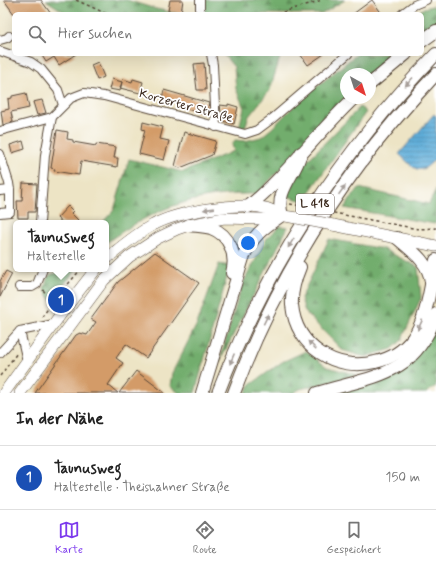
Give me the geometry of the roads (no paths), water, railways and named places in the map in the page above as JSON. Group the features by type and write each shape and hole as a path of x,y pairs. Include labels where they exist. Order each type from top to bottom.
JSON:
{"highway":[{"path":"424,40 436,31"},
{"name":"L 418","path":"218,393 247,325 265,289 300,228 333,178 363,138 410,82 436,54"},
{"path":"376,79 404,56"},
{"name":"L 418","path":"234,393 259,332 276,297 313,234 340,192 371,149 436,74"},
{"path":"248,207 266,191 348,104"},
{"path":"282,215 279,205 281,195 301,153"},
{"name":"L 418","path":"202,393 243,258 252,240 260,231 282,215"},
{"name":"L 418","path":"189,225 214,230 223,236 230,244 234,258 232,292"},
{"name":"L 418","path":"313,234 294,280 292,292 294,314 301,332 310,344 319,352 336,362 353,365 366,365 384,360 403,348 411,340 421,323 436,260"},
{"path":"397,238 420,258 429,273 431,284"},
{"path":"317,393 362,381 389,372 398,367 419,348 431,329 436,314"}],"main road":[{"path":"109,256 120,247 153,225 174,216 224,207 266,208 282,215 436,246"},
{"path":"20,393 104,280 129,257 158,238 177,228 224,218 263,219 282,215"},
{"path":"3,392 94,272"},
{"path":"30,358 35,362 43,362"}],"street":[{"path":"200,0 200,12"},
{"path":"405,12 414,5 426,0"},
{"path":"0,40 9,36"},
{"path":"0,51 12,55"},
{"path":"14,56 31,62 41,69 58,90 63,105"},
{"path":"211,56 216,127"},
{"name":"Korzerter Straße","path":"52,117 71,98 84,93 104,96 245,134 257,130 346,56"},
{"path":"0,131 52,117 45,155 40,220"},
{"path":"0,155 10,190 10,212 0,213"},
{"path":"0,191 10,190"},
{"path":"19,287 32,287 38,283 42,272"},
{"path":"0,354 20,331 54,324"},
{"path":"20,331 30,358"}],"water":[{"path":"434,114 436,116 436,158 425,168 417,169 399,154"}],"place":[{"name":"Taunusweg","path":"61,300"}]}
